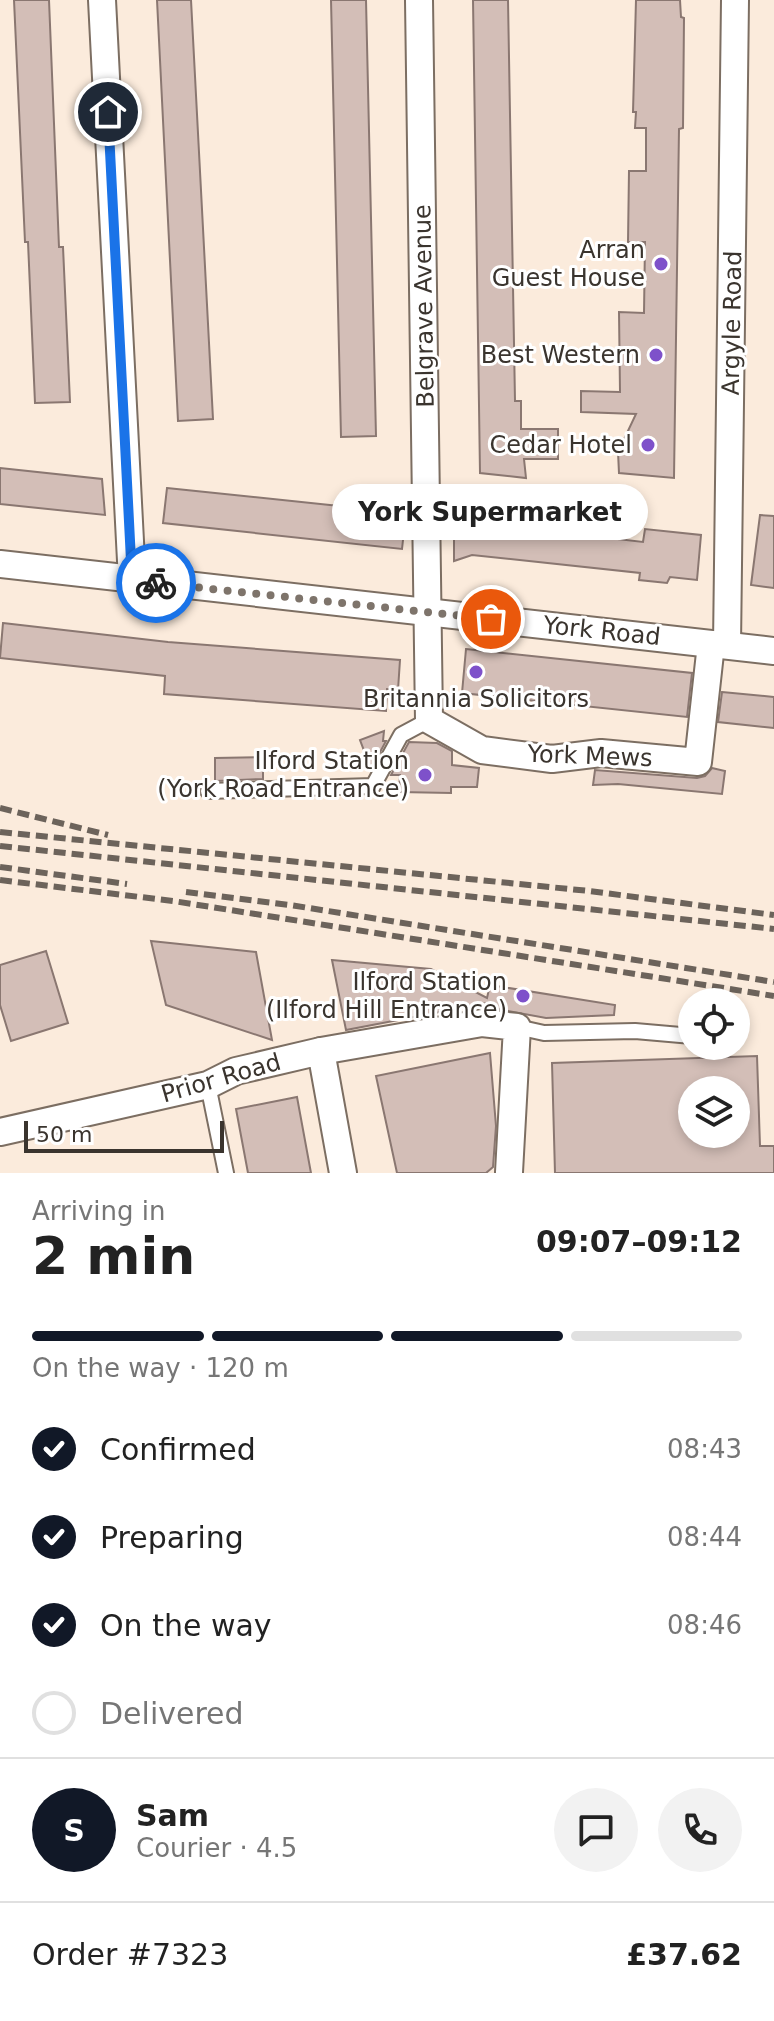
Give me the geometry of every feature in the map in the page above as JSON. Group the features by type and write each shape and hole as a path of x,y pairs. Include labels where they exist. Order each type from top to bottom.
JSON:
{"street":[{"path":"102,0 132,580"},
{"name":"Belgrave Avenue","path":"419,0 428,612"},
{"name":"Argyle Road","path":"719,644 735,0"},
{"name":"York Road","path":"0,564 774,651"},
{"path":"428,612 429,720"},
{"name":"York Mews","path":"429,720 482,750 552,759 601,753 698,762 719,644"},
{"name":"Prior Road","path":"0,1132 208,1085 236,1071 321,1051 482,1023 517,1027"},
{"path":"509,1172 517,1027"},
{"path":"321,1051 343,1173"}],"lane":[{"path":"208,791 373,786 401,735 429,720"},
{"path":"517,1027 544,1033 607,1030 678,1035"},
{"path":"208,1085 226,1173"}],"building":[{"path":"14,0 49,0 59,247 63,247 70,402 35,403"},
{"path":"157,0 191,0 213,419 178,421"},
{"path":"331,0 366,0 376,436 341,437"},
{"path":"473,0 508,0 515,401 521,401 521,429 558,429 558,459 524,459 526,478 480,473"},
{"path":"636,0 680,0 681,17 684,18 683,128 679,129 674,478 619,473 618,452 636,414 581,412 581,391 620,392 619,312 644,313 645,242 628,242 629,171 646,171 646,128 635,128 636,112 633,112"},
{"path":"0,468 102,479 105,515 0,504"},
{"path":"167,488 406,513 402,549 163,523"},
{"path":"454,511 529,520 530,529 643,542 645,529 701,535 697,580 670,577 667,583 639,580 640,573 472,555 454,561"},
{"path":"760,515 774,516 774,588 751,585"},
{"path":"3,623 168,642 400,660 398,690 387,689 386,711 164,694 165,676 0,658"},
{"path":"466,649 692,673 687,717 462,693"},
{"path":"722,692 774,697 774,728 718,722"},
{"path":"384,731 383,741 386,741 371,769 360,740"},
{"name":"Ilford Station (York Road Entrance)","path":"409,742 437,743 452,751 452,765 479,768 477,787 451,787 451,793 399,792 400,775 391,775"},
{"path":"263,757 263,779 215,781 215,758"},
{"path":"712,768 725,771 722,794 618,784 593,785 595,770 697,778 705,776"},
{"path":"151,941 256,952 272,1040 166,1005"},
{"path":"46,951 68,1023 11,1041 0,1005 0,965"},
{"path":"332,960 431,969 487,998 490,985 615,1005 614,1015 546,1018 487,1007 487,1003 346,1030"},
{"path":"490,1053 496,1126 493,1167 486,1173 397,1173 376,1076"},
{"path":"750,1056 757,1056 760,1146 774,1146 774,1173 555,1173 552,1063 750,1060"},
{"path":"297,1097 311,1173 248,1173 236,1109"}],"railway":[{"path":"0,808 108,835"},
{"path":"0,832 589,891 774,915"},
{"path":"0,846 774,929"},
{"path":"0,867 127,884"},
{"path":"0,880 173,901 774,996"},
{"path":"186,892 290,905 774,982"}],"way so far":[{"path":"156,583 491,619"}],"place":[{"name":"Arran Guest House","path":"661,264"},
{"name":"Best Western","path":"656,355"},
{"name":"Cedar Hotel","path":"648,445"},
{"name":"York Supermarket","path":"491,619"},
{"name":"Britannia Solicitors","path":"476,672"},
{"name":"Ilford Station (York Road Entrance)","path":"425,775"},
{"name":"Ilford Station (Ilford Hill Entrance)","path":"523,996"}],"route":[{"path":"108,112 132,580 156,583"}]}
